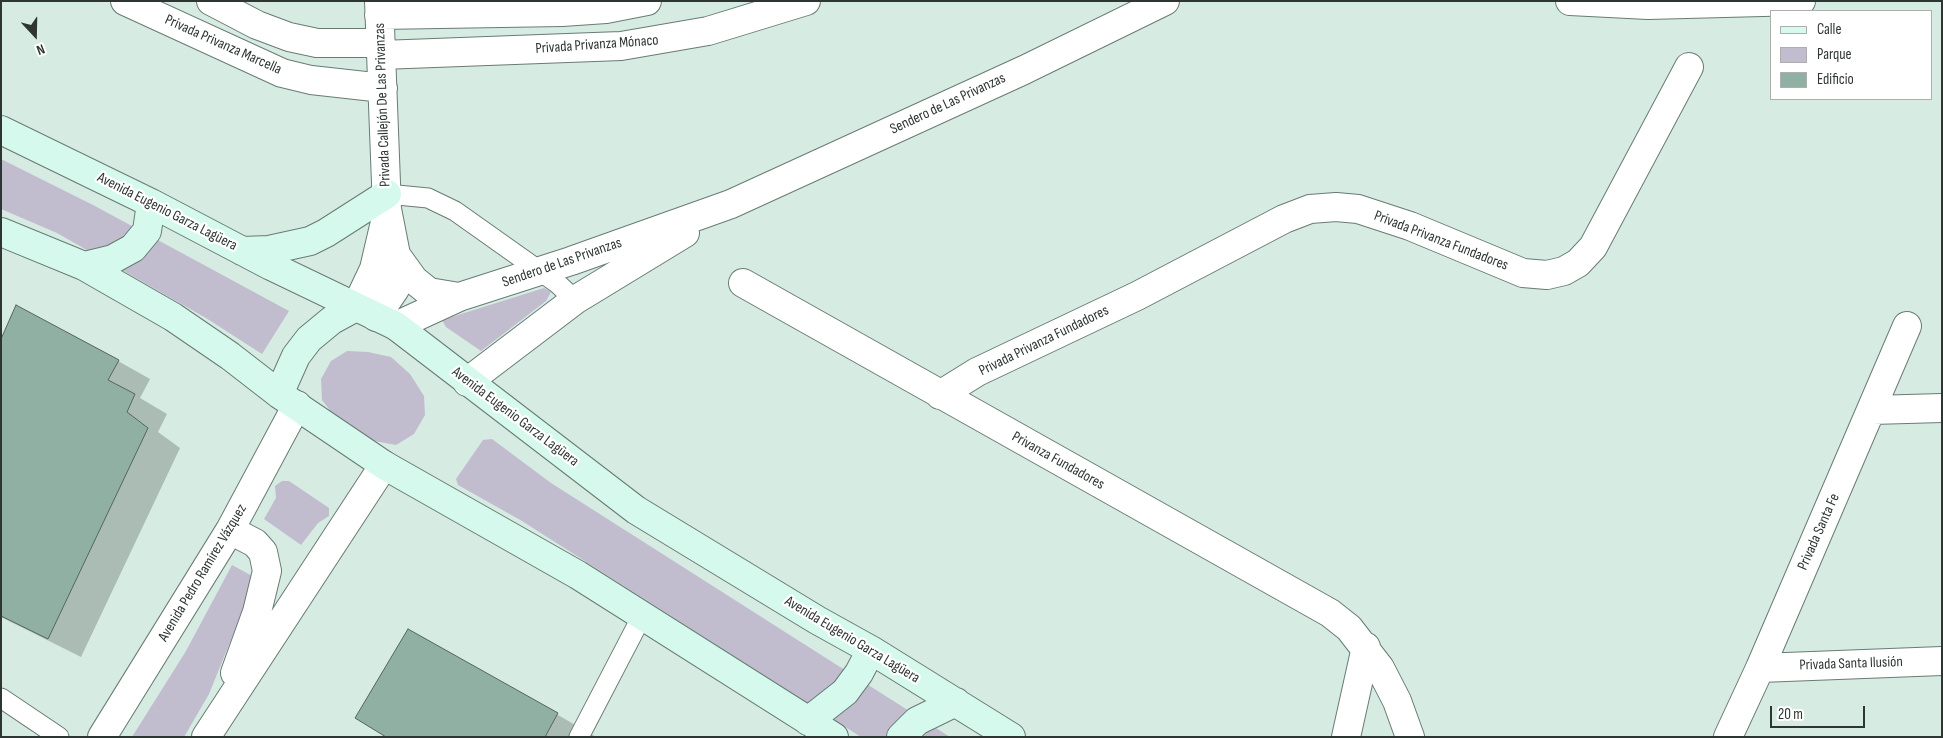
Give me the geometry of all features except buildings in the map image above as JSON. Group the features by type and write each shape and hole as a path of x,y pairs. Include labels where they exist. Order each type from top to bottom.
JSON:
{"main road":[{"name":"Avenida Eugenio Garza Lagüera","path":"1,130 151,203 242,251 376,317 509,410 636,510 808,615 871,650 1011,737"},
{"path":"242,251 278,249 310,241 387,201"},
{"path":"84,266 113,259 134,248 147,231 151,203"},
{"path":"1,232 84,266 173,317 230,356 288,400 384,465 578,575 834,737"},
{"path":"288,400 296,356 309,339 332,320 376,317"},
{"path":"808,721 845,692 859,673 871,650"},
{"path":"901,737 917,721 956,702"}],"street":[{"name":"Privada Privanza Marcella","path":"125,1 282,73 311,80 383,88"},
{"path":"211,1 257,25 289,37 381,49"},
{"path":"379,8 562,12 606,9 647,1"},
{"name":"Sendero de Las Privanzas","path":"376,317 459,297 539,272 731,204 1024,70 1165,1"},
{"path":"1570,1 1648,5 1800,1"},
{"name":"Privada Privanza Mónaco","path":"381,49 621,46 708,31 797,3"},
{"name":"Privada Callejón De Las Privanzas","path":"376,317 395,289 396,255 387,201 379,8"},
{"name":"Privada Privanza Fundadores","path":"940,395 977,372 1137,296 1284,219 1310,209 1336,206 1358,209 1410,226 1523,273 1546,276 1564,271 1578,264 1593,246 1689,66"},
{"name":"Privada Callejón De Las Privanzas","path":"376,317 380,252 387,201"},
{"name":"Sendero de Las Privanzas","path":"467,382 575,300 731,204"},
{"path":"396,255 414,280 429,292 459,297"},
{"name":"Privanza Fundadores","path":"743,283 940,395 1313,602 1349,628 1366,647 1387,681 1410,737"},
{"name":"Privada Santa Fe","path":"1728,737 1872,410 1906,326"},
{"name":"Avenida Pedro Ramírez Vázquez","path":"102,737 230,530 288,400"},
{"path":"1872,410 1942,408"},
{"path":"206,737 384,465"},
{"path":"222,710 256,612 267,571 263,552 255,543 230,530"},
{"path":"1346,737 1366,647"},
{"name":"Privada Santa Ilusión","path":"1760,668 1942,661"}],"lane":[{"path":"387,201 428,198 456,211 575,300"},
{"path":"579,737 642,616"},
{"path":"1,698 58,737"}],"green space":[{"path":"1,159 93,205 289,311 262,354 206,318 57,233 1,209"},
{"path":"544,288 551,292 546,301 481,351 446,327 442,320"},
{"path":"347,351 368,352 391,357 410,374 424,396 425,415 414,434 396,445 369,440 336,418 322,400 321,379 331,361"},
{"path":"492,439 551,483 950,737 861,737 522,521 458,485 456,479 483,440"},
{"path":"282,481 289,481 329,508 329,516 318,523 301,545 264,519 276,498 275,486"},
{"path":"232,565 256,578 209,694 184,737 132,737 186,651"}]}
